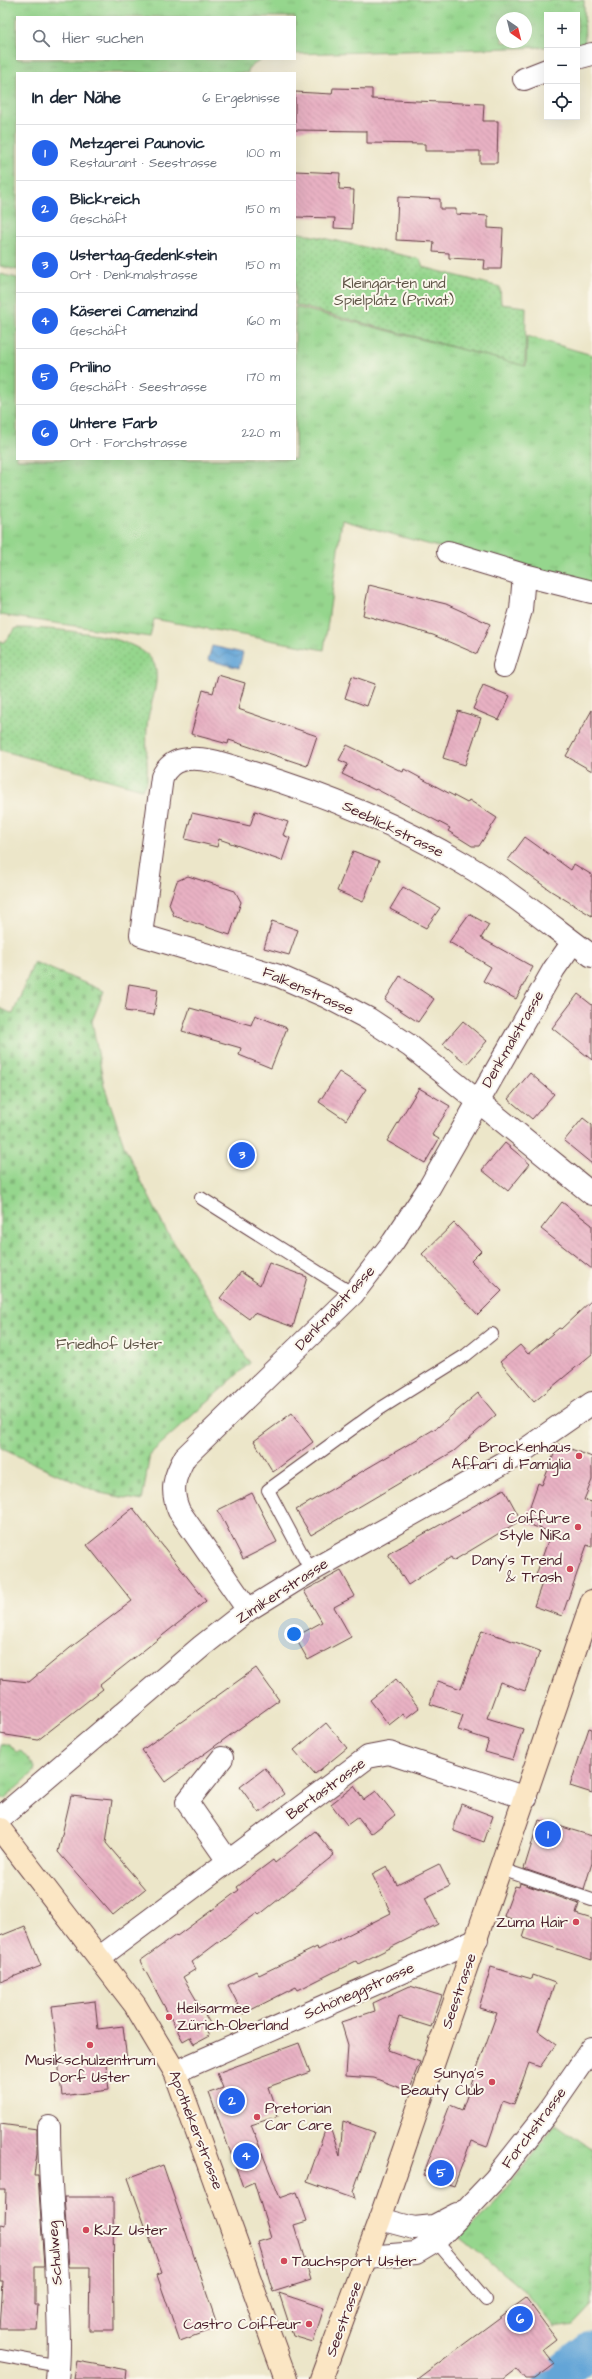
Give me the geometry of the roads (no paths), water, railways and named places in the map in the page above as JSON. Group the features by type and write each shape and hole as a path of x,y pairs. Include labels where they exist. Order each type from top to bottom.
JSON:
{"street":[{"path":"580,57 592,54"},
{"path":"524,79 544,71"},
{"path":"448,552 524,575 592,592"},
{"path":"504,666 521,610 524,575"},
{"name":"Seeblickstrasse","path":"170,765 189,759 228,765 287,783 349,806 412,835 464,864 513,895 592,956"},
{"name":"Falkenstrasse","path":"170,765 165,771 159,785 141,935 279,976 327,997 410,1046 592,1194"},
{"name":"Denkmalstrasse","path":"248,1610 179,1512 174,1499 172,1485 177,1472 185,1457 353,1294 393,1242 429,1188 554,969 573,942"},
{"name":"Zimikerstrasse","path":"0,1818 202,1646 248,1610 311,1571 498,1466 592,1403"},
{"name":"Seestrasse","path":"321,2379 367,2257 526,1798 592,1601"},
{"name":"Bertastrasse","path":"100,1956 368,1757 389,1753 526,1798"},
{"path":"222,1758 187,1802 228,1861"},
{"name":"Apothekerstrasse","path":"0,1829 100,1956 136,2005 175,2072 286,2379"},
{"name":"Schöneggstrasse","path":"175,2072 477,1939"},
{"name":"Forchstrasse","path":"367,2257 416,2253 436,2241 472,2205 547,2113 592,2048"},
{"name":"Schulweg","path":"49,2127 49,2173 57,2275 58,2373"},
{"name":"Forchstrasse","path":"380,2219 414,2228 434,2226 472,2205"}],"lane":[{"path":"201,1198 353,1294"},
{"path":"311,1571 268,1490 378,1410 466,1355 492,1334"},
{"path":"501,1869 592,1900"},
{"path":"436,2241 486,2300"},
{"path":"0,2355 58,2373"}],"water":[{"path":"212,646 243,653 239,668 208,660"}],"waterway":[{"path":"553,2379 592,2349"}],"place":[{"name":"Ustertag-Gedenkstein","path":"242,1155"},
{"name":"Brockenhaus Affari di Famiglia","path":"579,1456"},
{"name":"Coiffure Style NiRa","path":"578,1527"},
{"name":"Dany's Trend & Trash","path":"570,1569"},
{"name":"Metzgerei Paunovic","path":"548,1834"},
{"name":"Zuma Hair","path":"576,1922"},
{"name":"Heilsarmee Zürich-Oberland","path":"169,2017"},
{"name":"Musikschulzentrum Dorf Uster","path":"90,2045"},
{"name":"Sunya's Beauty Club","path":"492,2082"},
{"name":"Blickreich","path":"232,2101"},
{"name":"Pretorian Car Care","path":"257,2117"},
{"name":"Käserei Camenzind","path":"246,2156"},
{"name":"Prilino","path":"441,2173"},
{"name":"KJZ Uster","path":"86,2230"},
{"name":"Tauchsport Uster","path":"284,2261"},
{"name":"Untere Farb","path":"520,2319"},
{"name":"Castro Coiffeur","path":"309,2324"}],"park label":[{"name":"Kleingärten und Spielplatz (Privat)","path":"394,292"},
{"name":"Friedhof Uster","path":"109,1344"}]}
